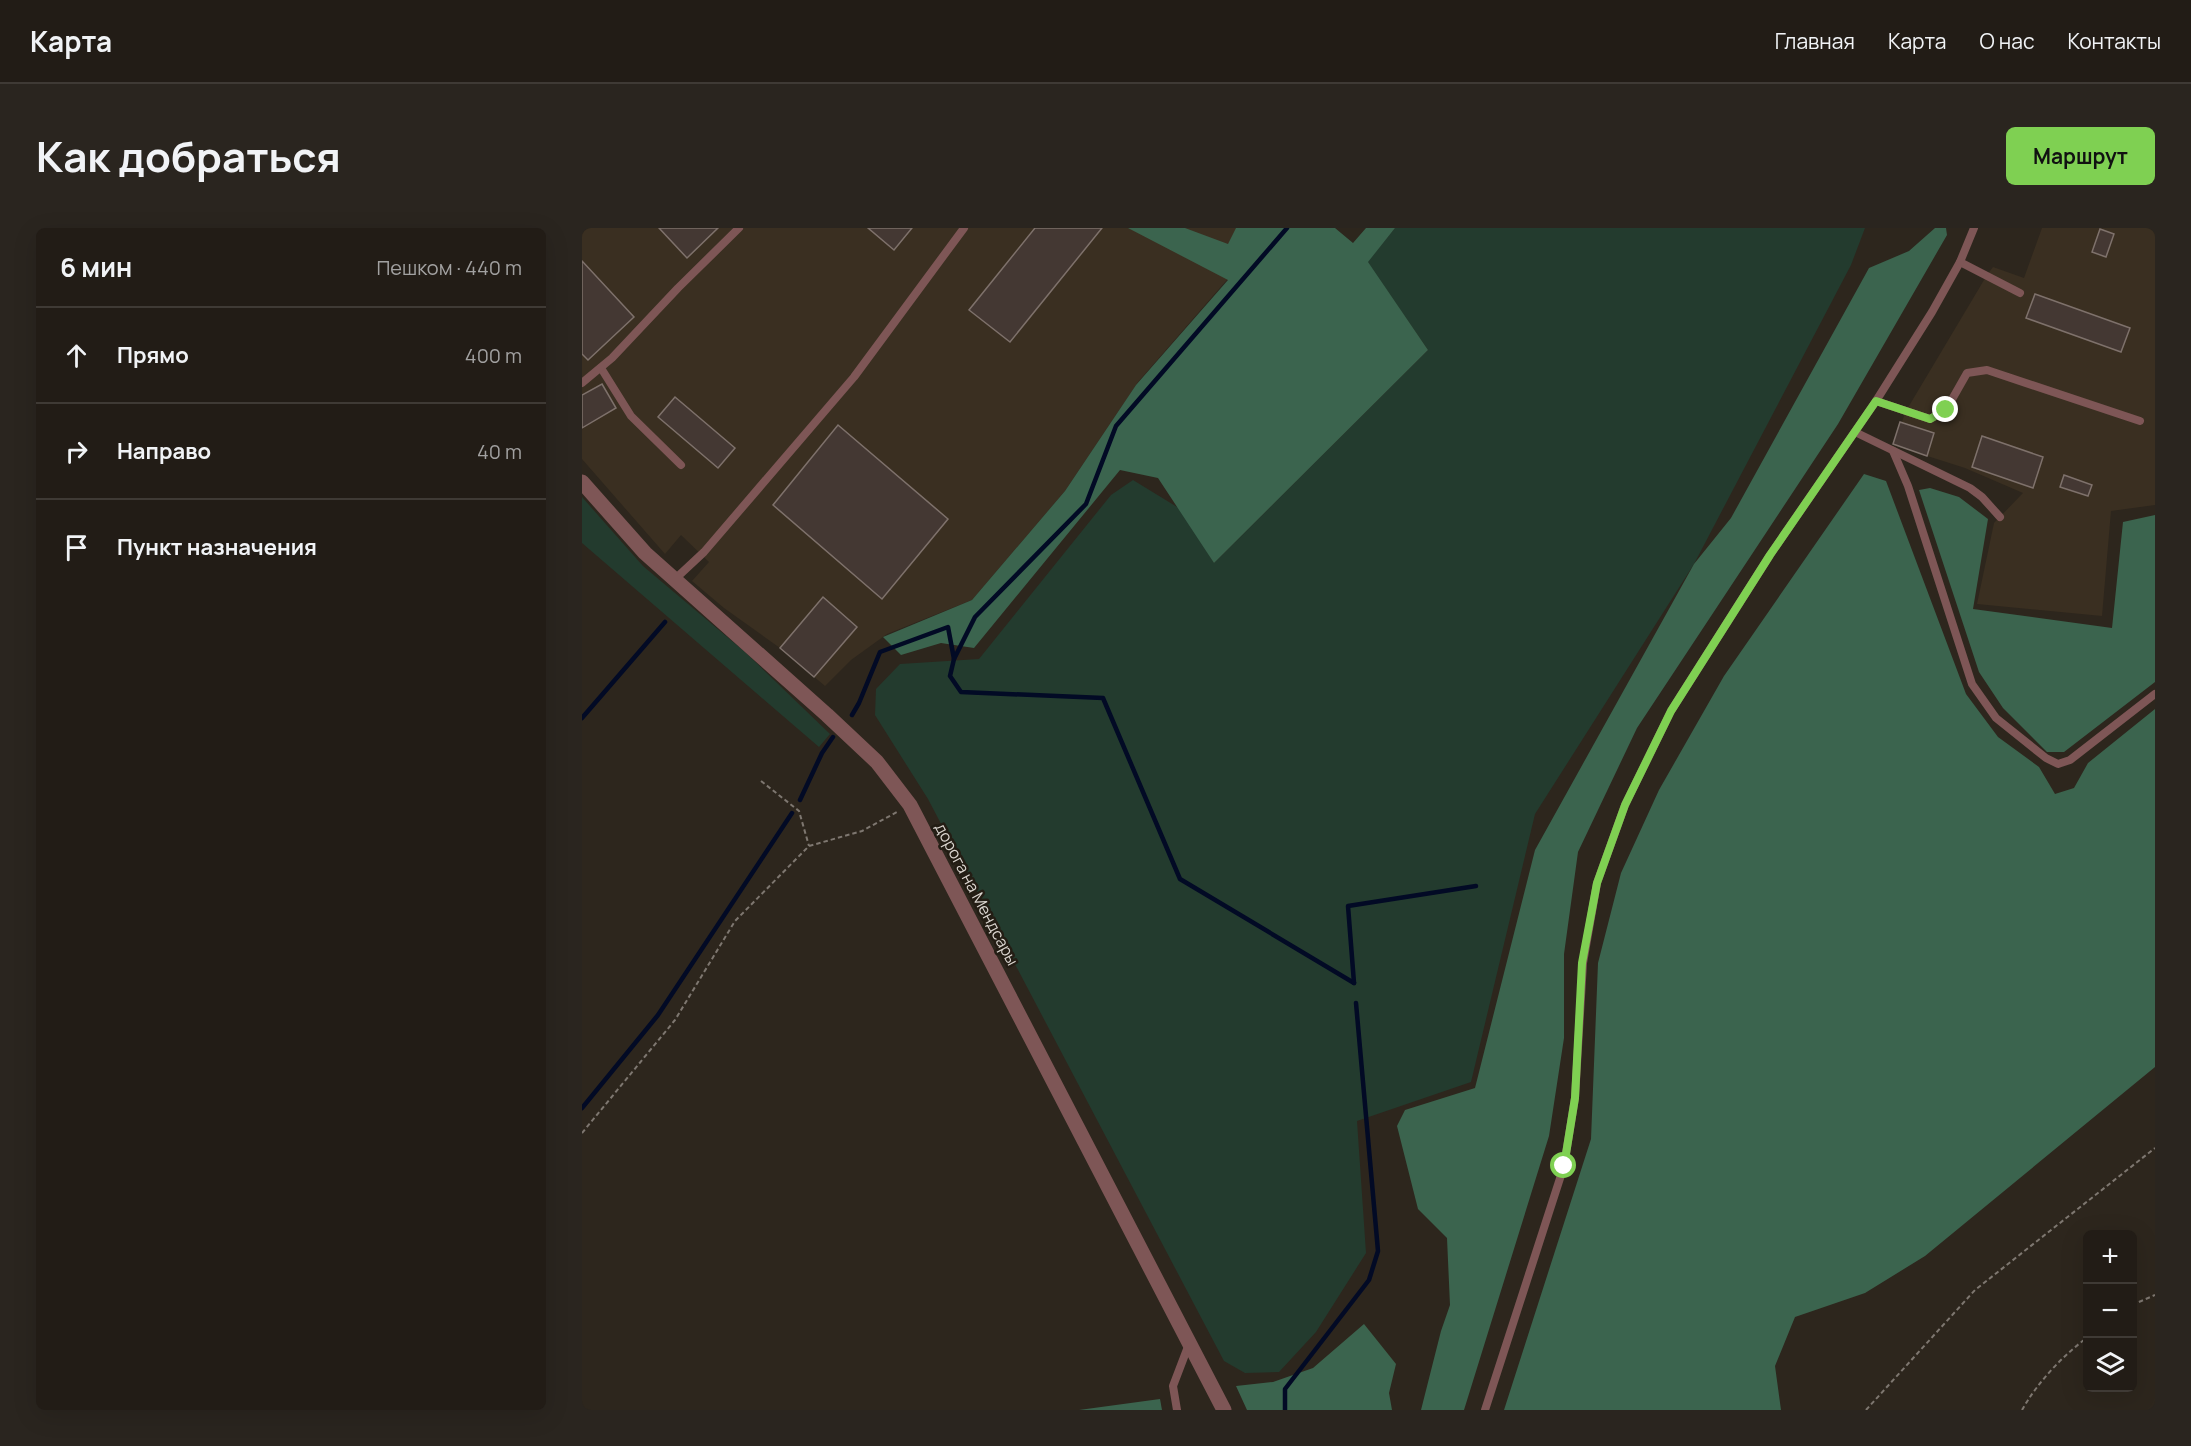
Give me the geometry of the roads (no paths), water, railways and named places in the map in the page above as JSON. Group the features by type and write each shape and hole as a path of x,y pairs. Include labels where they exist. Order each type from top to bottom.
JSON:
{"street":[{"name":"дорога на Мендсары","path":"582,482 645,553 869,754 910,806 1224,1410"}],"lane":[{"path":"582,383 601,368 739,228"},
{"path":"674,580 704,552 854,377 964,228"},
{"path":"1485,1410 1564,1166 1575,1098 1582,963 1597,883 1625,805 1671,711 1770,555 1876,401 1932,312 1960,262 1974,228"},
{"path":"1960,262 2020,293"},
{"path":"601,368 631,416 681,465"},
{"path":"1876,401 1930,419 1946,410 1967,373 1987,370 2140,421"},
{"path":"1855,432 1970,488 1982,497 2000,517"},
{"path":"1893,451 1908,486 1972,684 1996,718 2046,758 2058,764 2070,760 2155,694"},
{"path":"1177,1410 1173,1386 1189,1344"}],"waterway":[{"path":"852,715 880,652 948,627 954,659 975,617 1086,504 1116,426 1287,228"},
{"path":"582,718 665,622"},
{"path":"954,659 950,676 961,692 1103,698 1180,879 1354,983"},
{"path":"800,800 822,753 833,737"},
{"path":"582,1108 658,1015 792,813"},
{"path":"1354,983 1348,906 1476,886"},
{"path":"1285,1410 1285,1389 1369,1280 1378,1251 1356,1003"}]}
